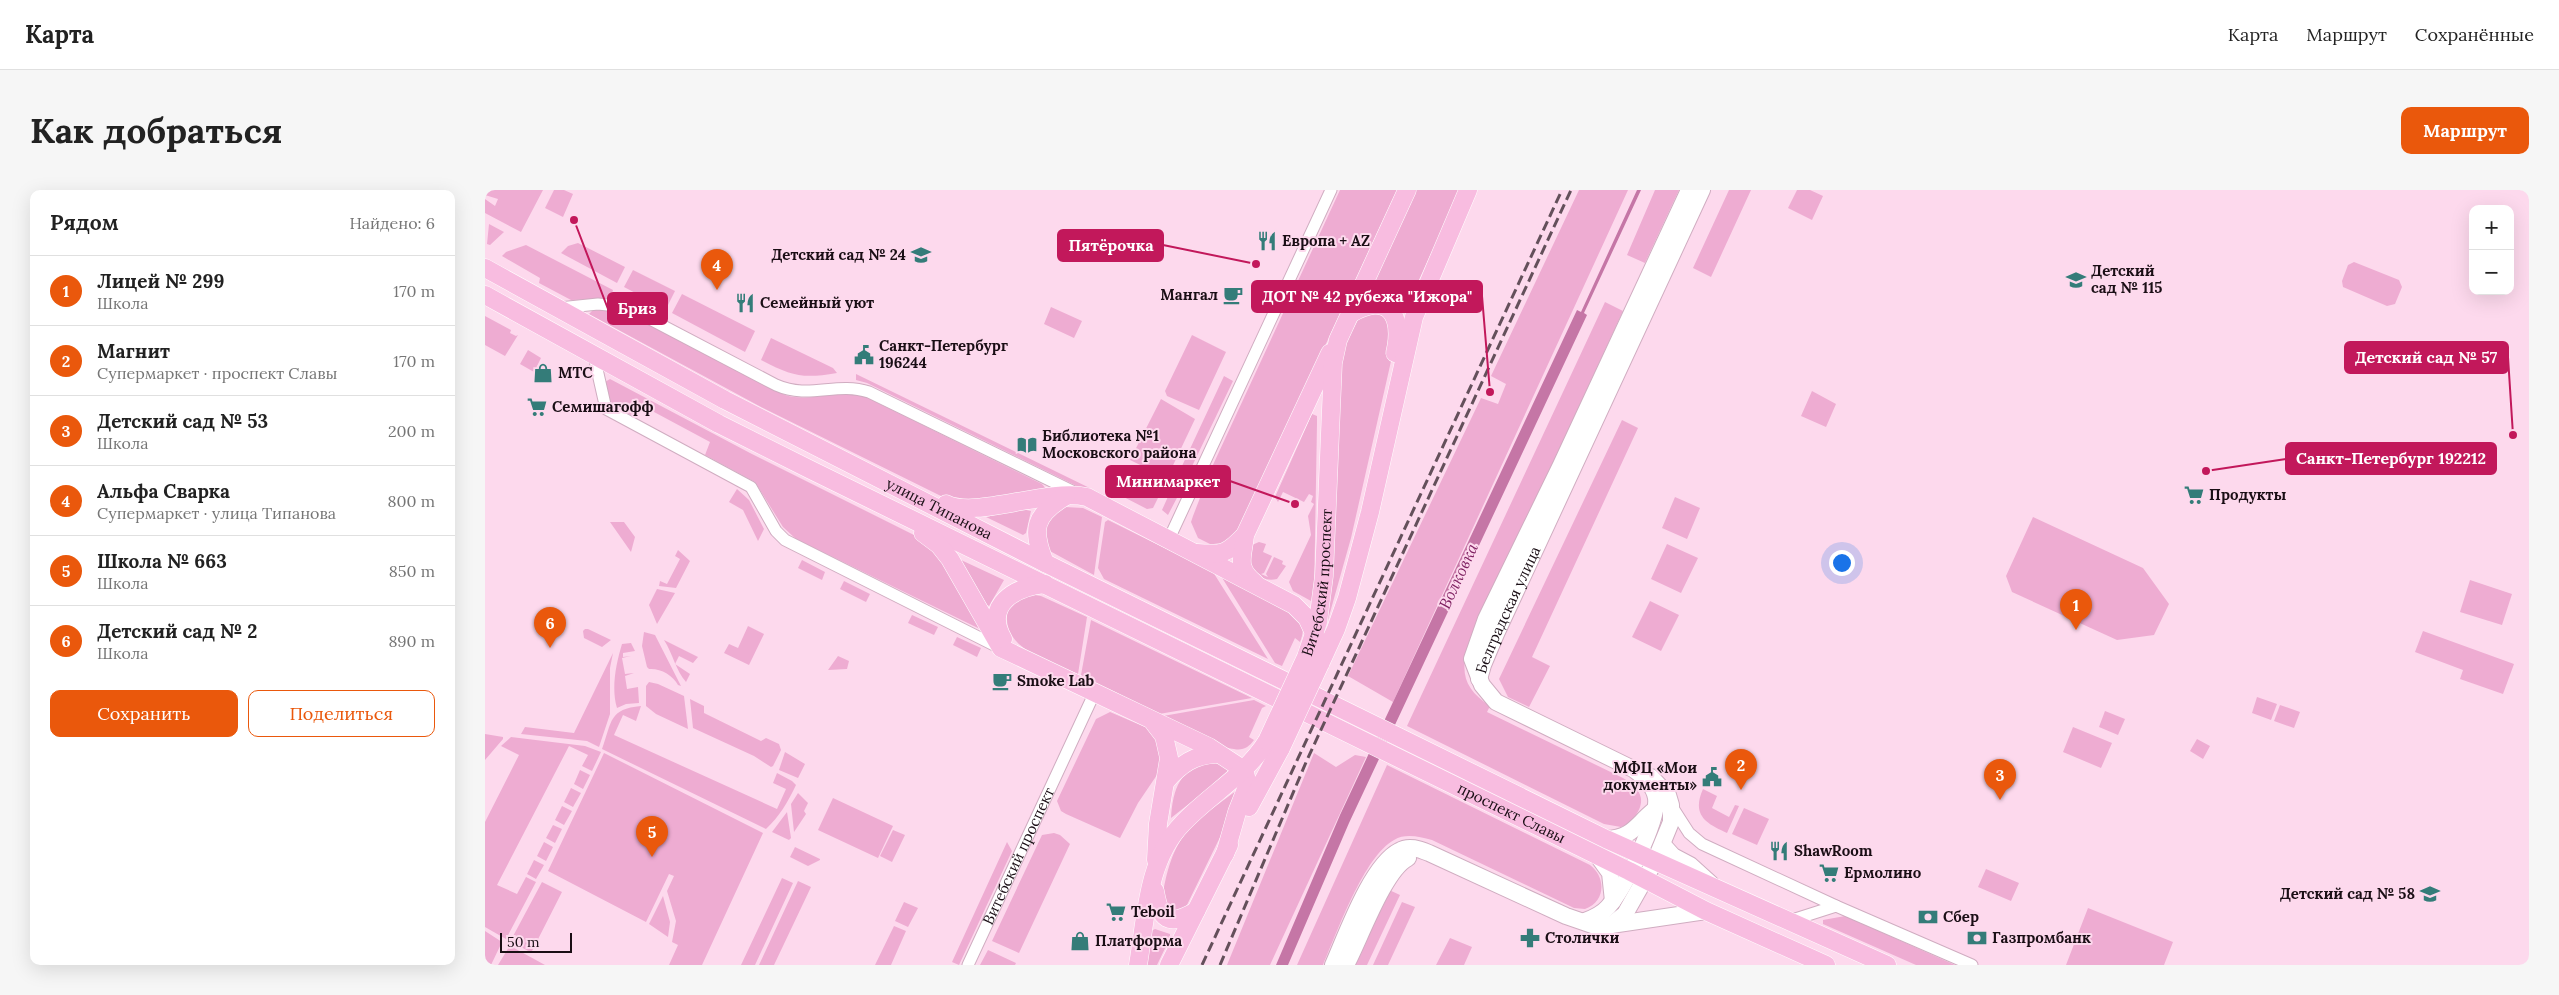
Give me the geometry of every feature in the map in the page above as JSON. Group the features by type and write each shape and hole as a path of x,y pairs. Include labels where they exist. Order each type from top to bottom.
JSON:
{"main road":[{"name":"Витебский проспект","path":"1313,661 1324,576 1331,378 1338,340 1407,190"},
{"name":"Витебский проспект","path":"1169,965 1225,854 1313,661 1347,598 1414,317 1467,190"},
{"name":"улица Типанова","path":"485,268 725,400 1045,563 1371,724"},
{"name":"улица Типанова","path":"485,295 719,424 892,511 1045,584 1364,742"},
{"path":"1350,314 1361,308 1378,305 1392,312 1398,321 1399,332 1392,368 1397,392"},
{"path":"1263,589 1242,570 1241,558 1245,536 1324,361 1338,340"},
{"path":"903,489 916,489 951,507 963,509 1076,494 1169,539 1196,553 1210,563 1302,611 1315,635"},
{"path":"1045,563 1036,537 1038,524 1045,510 1076,494"},
{"path":"892,511 899,521 926,534 939,545 950,559 1007,650 1154,723 1209,747 1216,754 1244,770 1248,778 1248,784 1225,854"},
{"path":"1196,553 1225,553 1233,549 1245,536"},
{"path":"1007,650 998,626 1001,606 1008,596 1017,590 1045,584"},
{"path":"1154,723 1164,736 1169,751 1166,781 1158,824 1155,873 1158,906 1162,916 1176,920 1196,912"},
{"name":"проспект Славы","path":"1371,724 1606,839 1887,965"},
{"name":"проспект Славы","path":"1364,742 1637,874 1706,911 1825,965"},
{"name":"Витебский проспект","path":"1138,965 1155,873 1169,839 1183,822 1274,744"},
{"path":"1166,781 1189,760 1204,754 1216,754"}],"street":[{"path":"1169,539 1331,190"},
{"name":"Белградская улица","path":"1479,679 1472,659 1486,619 1561,465 1689,190"},
{"name":"Белградская улица","path":"1479,679 1483,664 1500,626 1702,190"},
{"path":"558,308 598,304 615,305 639,312 785,389 805,393 856,388 869,392 1076,494"},
{"path":"594,356 606,409 751,487 776,531 785,540 1007,650"},
{"path":"1479,679 1489,694 1504,706 1651,776 1662,787 1689,833 1702,844 1836,906 1972,965"},
{"name":"Витебский проспект","path":"968,965 1094,694"},
{"path":"1611,924 1625,914 1637,874 1638,853 1655,814 1655,792 1645,778 1633,769"},
{"path":"1585,922 1602,913 1637,874 1655,861 1671,822 1671,805"},
{"path":"1606,839 1616,838 1632,832 1655,814 1663,815 1671,822"},
{"path":"1663,845 1673,856 1690,865 1718,890"},
{"path":"1333,965 1371,883 1382,866 1399,850 1408,848 1429,853 1567,916 1595,926 1706,911"},
{"path":"1346,965 1393,870 1407,858 1429,853"},
{"path":"1597,855 1610,873 1614,890 1613,901"},
{"path":"1789,921 1836,906"}],"shaded area":[{"path":"487,190 543,190 521,232 485,213 485,199 495,206 498,199 485,195"},
{"path":"554,190 564,190 573,194 563,217 545,208"},
{"path":"1340,190 1397,190 1239,532 1218,548 1198,538 1191,522 1193,516 1212,467"},
{"path":"1415,190 1460,190 1407,306 1393,294 1373,288 1372,284"},
{"path":"1579,190 1628,190 1393,702 1348,676 1481,398 1498,404 1506,384 1491,376"},
{"path":"1655,190 1679,190 1645,263 1627,255"},
{"path":"1729,190 1751,190 1711,277 1693,268"},
{"path":"1797,190 1810,190 1823,196 1812,220 1788,208"},
{"path":"489,224 504,232 490,245 487,244"},
{"path":"578,243 625,267 617,283 561,253 568,246"},
{"path":"526,245 613,290 610,299 571,300 539,283 540,278 502,256 506,252"},
{"path":"2354,262 2399,280 2402,287 2395,304 2387,306 2343,287 2342,281 2348,265"},
{"path":"633,270 675,291 666,309 624,287"},
{"path":"682,294 755,331 745,352 672,313"},
{"path":"1605,302 1623,311 1467,650 1464,668 1467,682 1471,689 1490,706 1487,712 1623,778 1635,787 1639,792 1641,804 1637,814 1621,827 1604,824 1407,726"},
{"path":"1051,307 1082,321 1074,338 1044,324"},
{"path":"614,309 637,316 785,395 805,397 846,394 866,397 1042,484 1046,489 987,500 947,499 761,407 589,314 593,310"},
{"path":"1361,314 1385,314 1394,348 1351,538 1322,641 1342,351"},
{"path":"485,316 511,330 510,333 518,335 505,356 485,345"},
{"path":"1192,335 1226,352 1199,410 1167,396 1165,391"},
{"path":"771,338 833,368 837,373 815,376 797,375 781,370 761,360"},
{"path":"528,350 541,358 534,372 520,364"},
{"path":"856,374 1104,495 1103,499 867,383 856,380"},
{"path":"1224,376 1233,381 1183,485 1175,481"},
{"path":"610,379 750,453 918,537 936,551 982,630 796,539 783,527 755,482 705,455 710,442 641,405 631,415 611,404 605,382"},
{"path":"1812,391 1836,404 1826,427 1801,416"},
{"path":"1161,399 1195,419 1167,478 1130,460"},
{"path":"1312,414 1317,416 1317,423 1314,597 1311,601 1293,591 1289,582 1311,535 1308,516 1314,504 1311,502 1313,496 1309,494 1304,502 1283,492 1278,502 1275,497"},
{"path":"1622,420 1638,428 1532,657 1550,666 1529,707 1508,697 1499,679"},
{"path":"1126,468 1164,486 1153,508 1147,509 1114,492"},
{"path":"737,489 749,500 764,529 758,541 743,510 729,502"},
{"path":"1171,490 1179,494 1168,515 1162,510"},
{"path":"1675,497 1700,508 1687,539 1662,528"},
{"path":"1065,507 1083,508 1102,517 1094,575 1048,550 1044,539 1049,517"},
{"path":"1022,509 1031,511 1026,533 1023,535 986,517"},
{"path":"2033,517 2143,568 2169,604 2154,635 2117,640 2012,592 2006,576"},
{"path":"1108,520 1213,572 1268,659 1104,579 1098,568 1105,522"},
{"path":"610,522 624,522 635,537 631,552"},
{"path":"1259,542 1266,544 1263,552 1272,556 1264,573 1261,574 1268,577 1266,574 1274,557 1283,561 1282,564 1286,566 1277,579 1271,580 1262,577 1249,562 1247,557 1252,545"},
{"path":"1667,544 1698,558 1681,593 1651,579"},
{"path":"678,550 690,561 676,588 659,586 660,581 667,584 680,559 675,556"},
{"path":"802,560 825,572 822,580 798,568"},
{"path":"961,560 1004,580 989,606 987,605"},
{"path":"1221,576 1275,602 1298,616 1303,632 1300,642 1295,638 1282,666 1275,663"},
{"path":"2470,580 2512,594 2502,625 2460,612"},
{"path":"844,581 870,594 866,602 840,589"},
{"path":"657,589 675,593 657,624 649,605"},
{"path":"1029,594 1041,596 1087,617 1078,674 1027,650 1017,642 1010,632 1007,620 1009,606"},
{"path":"1650,601 1679,615 1661,651 1632,637"},
{"path":"912,615 938,627 934,635 908,623"},
{"path":"1091,620 1252,698 1159,714 1081,675"},
{"path":"748,626 764,634 749,665 724,653 729,644 738,648"},
{"path":"585,629 611,640 602,647 584,638 583,631"},
{"path":"2423,631 2514,664 2503,694 2460,679 2463,670 2415,652"},
{"path":"644,632 655,635 681,686 666,673 647,667 642,646"},
{"path":"957,637 981,648 977,657 953,645"},
{"path":"664,640 698,657 693,663 679,656 675,664"},
{"path":"631,643 635,651 623,653 623,657 631,656 622,658 625,674 634,673 625,676 627,689 638,687 639,703 626,704 617,708 614,684 618,660 622,644"},
{"path":"613,653 610,668 610,714 599,747 587,741 521,734 525,727 574,733"},
{"path":"838,656 849,661 847,669 828,670"},
{"path":"676,664 690,674 686,682 680,673"},
{"path":"649,682 684,696 688,729 656,714 646,706 646,686"},
{"path":"2257,697 2277,704 2271,720 2252,713"},
{"path":"690,699 704,706 704,713 761,741 766,738 779,744 781,750 773,766 771,767 754,756 693,728"},
{"path":"1254,700 1266,706 1262,708 1249,737 1254,740 1243,749 1234,749 1218,744 1163,716"},
{"path":"2280,705 2300,712 2294,728 2274,721"},
{"path":"641,706 636,721 623,715 614,735 777,809 786,789 773,783 777,773 792,781 796,785 786,803 766,829 602,749 613,718 623,710"},
{"path":"2105,711 2125,719 2118,735 2099,727"},
{"path":"1110,712 1152,730 1159,738 1161,769 1138,803 1120,838 1066,814 1061,811 1057,801 1096,719"},
{"path":"2073,727 2112,743 2101,768 2063,752"},
{"path":"485,734 503,737 503,739 485,760"},
{"path":"511,737 585,746 601,752 592,771 582,766 588,755 569,746 497,885 517,894 526,877 536,882 506,939 485,927 485,822 519,755 501,746"},
{"path":"2197,739 2210,746 2203,759 2190,751"},
{"path":"785,752 805,764 798,778 779,770"},
{"path":"604,753 763,833 702,965 669,965 678,945 672,942 676,921 667,891 674,876 669,874 646,922 548,871"},
{"path":"1314,753 1336,767 1355,755 1366,757 1270,965 1227,965"},
{"path":"1215,761 1227,768 1228,773 1171,818 1174,796 1181,780 1194,768"},
{"path":"1387,765 1590,865 1599,876 1601,882 1600,895 1597,901 1585,909 1574,908 1432,840 1413,836 1403,837 1394,840 1383,849 1362,878 1323,965 1297,965"},
{"path":"580,770 590,775 583,789 574,784"},
{"path":"571,788 581,793 573,807 564,802"},
{"path":"1240,788 1243,790 1185,909 1175,917 1162,899 1166,877 1178,845 1196,822"},
{"path":"1703,789 1717,796 1712,808 1729,817 1735,805 1739,806 1727,833 1702,817 1699,805"},
{"path":"798,793 808,803 804,811 806,814 794,832 791,804"},
{"path":"833,798 893,826 878,858 818,830"},
{"path":"562,806 572,811 564,825 555,820"},
{"path":"1744,808 1769,819 1757,845 1732,834"},
{"path":"787,812 791,838 789,840 772,832"},
{"path":"553,825 562,829 555,843 546,838"},
{"path":"893,830 905,835 892,862 880,856"},
{"path":"1054,833 1060,835 1070,844 1019,953 992,941 1042,835"},
{"path":"544,842 553,847 546,861 537,856"},
{"path":"1007,842 1012,851 959,965 952,962"},
{"path":"795,847 820,860 808,866 790,857"},
{"path":"534,860 544,865 536,879 527,874"},
{"path":"1986,869 2019,883 2011,901 1978,887"},
{"path":"782,878 793,883 755,965 741,965"},
{"path":"798,881 811,887 774,965 759,965"},
{"path":"542,882 562,892 530,952 511,940"},
{"path":"1387,889 1400,895 1367,965 1352,965"},
{"path":"663,896 670,922 668,937 649,924"},
{"path":"904,902 918,908 908,927 895,921"},
{"path":"1402,902 1415,907 1388,965 1373,965"},
{"path":"2088,908 2173,942 2164,965 2066,965"},
{"path":"1845,916 1955,965 1916,965 1823,924 1823,920"},
{"path":"894,926 906,931 891,965 875,965"},
{"path":"1155,929 1170,934 1170,938 1157,965 1145,965 1151,931"},
{"path":"485,931 502,942 491,965 485,965"},
{"path":"1450,938 1472,947 1464,965 1436,965"},
{"path":"509,947 514,948 545,965 498,965"},
{"path":"988,950 1016,963 1015,965 980,965"}],"water":[{"name":"Волковка","path":"1637,190 1641,190 1584,313 1587,315 1349,823 1288,965 1276,965 1340,815 1577,310 1581,312"}],"railway":[{"path":"1202,965 1562,190"},
{"path":"1220,965 1307,760 1571,190"}],"place":[{"name":"Бриз","path":"574,220"},
{"name":"Европа + AZ","path":"1267,241"},
{"name":"Детский сад № 24","path":"921,255"},
{"name":"Пятёрочка","path":"1256,264"},
{"name":"Детский сад № 115","path":"2076,280"},
{"name":"Альфа Сварка","path":"717,290"},
{"name":"Мангал","path":"1233,295"},
{"name":"Семейный уют","path":"745,303"},
{"name":"Санкт-Петербург 196244","path":"864,355"},
{"name":"МТС","path":"543,373"},
{"name":"ДОТ № 42 рубежа \"Ижора\"","path":"1490,392"},
{"name":"Семишагофф","path":"537,407"},
{"name":"Детский сад № 57","path":"2513,435"},
{"name":"Библиотека №1 Московского района","path":"1027,445"},
{"name":"Санкт-Петербург 192212","path":"2206,471"},
{"name":"Продукты","path":"2194,495"},
{"name":"Минимаркет","path":"1295,504"},
{"name":"Лицей № 299","path":"2076,630"},
{"name":"Детский сад № 2","path":"550,648"},
{"name":"Smoke Lab","path":"1002,681"},
{"name":"МФЦ «Мои документы»","path":"1712,777"},
{"name":"Магнит","path":"1741,790"},
{"name":"Детский сад № 53","path":"2000,800"},
{"name":"ShawRoom","path":"1779,851"},
{"name":"Школа № 663","path":"652,857"},
{"name":"Ермолино","path":"1829,873"},
{"name":"Детский сад № 58","path":"2430,894"},
{"name":"Teboil","path":"1116,912"},
{"name":"Сбер","path":"1928,917"},
{"name":"Столички","path":"1530,938"},
{"name":"Газпромбанк","path":"1977,938"},
{"name":"Платформа","path":"1080,941"}]}
